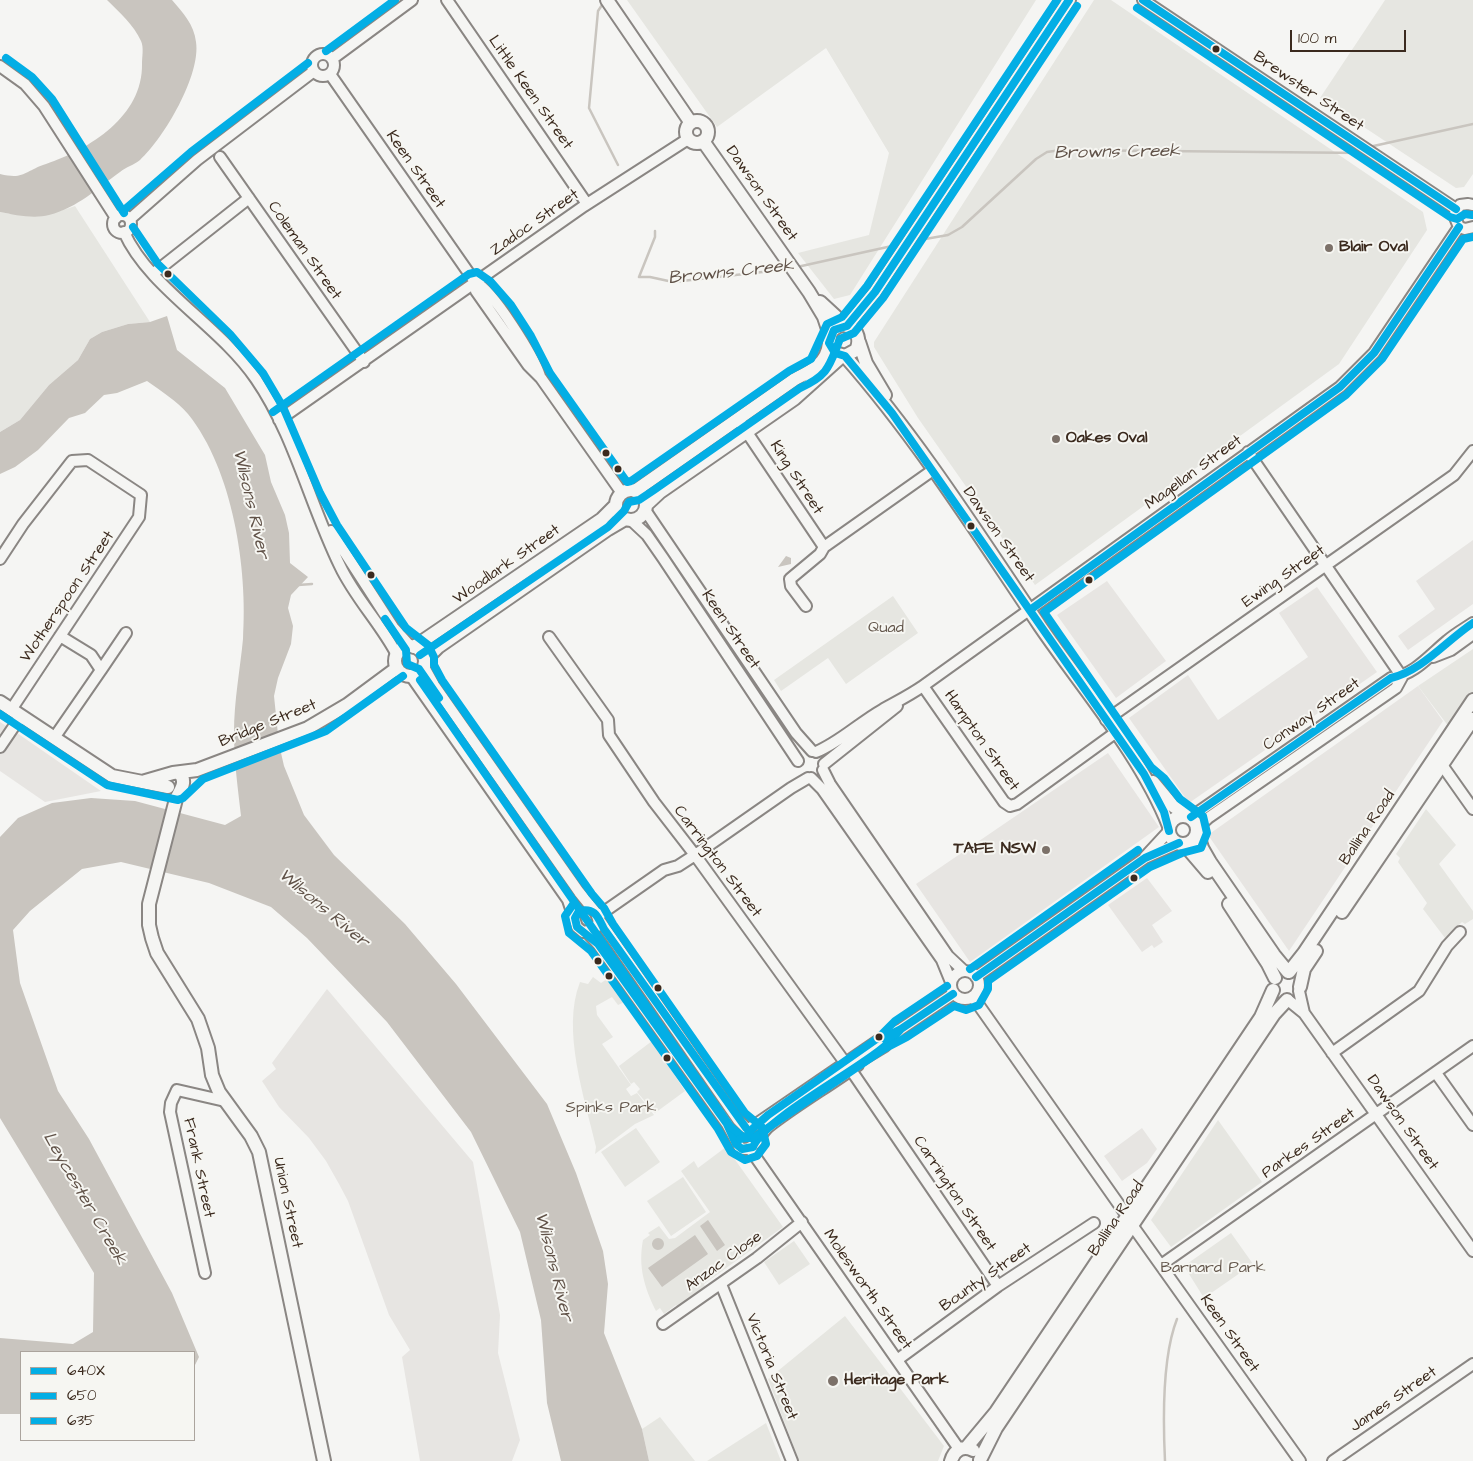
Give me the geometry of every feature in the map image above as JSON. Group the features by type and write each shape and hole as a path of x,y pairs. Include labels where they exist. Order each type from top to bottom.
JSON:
{"main road":[{"path":"875,292 863,320 859,340 853,353 844,356 794,399 660,492 645,508 640,517 628,520 618,514 616,505 628,492 795,379 814,370 823,359 834,329 846,325 875,292 1069,0"},
{"path":"608,1 691,123"},
{"path":"698,122 705,126 707,132 703,141 694,143 688,139 686,131 691,123 698,122"},
{"name":"Dawson Street","path":"703,141 809,292 824,318 829,339"},
{"name":"Dawson Street","path":"809,292 846,325"},
{"path":"846,325 854,329 859,340"},
{"path":"829,339 835,353 844,356"},
{"name":"Dawson Street","path":"859,340 866,363 887,398 892,413"},
{"name":"Dawson Street","path":"844,356 892,413 933,470 1144,774 1169,828"},
{"path":"628,492 643,496 645,508"},
{"name":"Woodlark Street","path":"413,647 602,519 616,505"},
{"name":"Woodlark Street","path":"424,664 438,647 628,520"},
{"path":"413,647 420,651 424,664 418,674 410,676 403,674 397,662 403,649 413,647"},
{"name":"Bridge Street","path":"0,702 112,776 142,782 176,785 198,770 321,722 365,692 397,662"},
{"name":"Ballina Road","path":"1288,972 1312,942 1473,700"},
{"name":"Ballina Road","path":"1300,989 1308,962 1473,719"},
{"name":"Dawson Street","path":"1144,774 1157,785 1173,806 1193,824 1202,848 1210,862 1274,955 1288,972"},
{"name":"Union Street","path":"176,785 149,904 149,925 157,953 198,1020 208,1048 215,1083 255,1143 263,1165 324,1461"},
{"path":"1181,844 1193,840 1193,824 1179,816 1169,828 1172,838 1203,865 1262,955 1277,996 1288,1000 1295,997 1300,989 1298,979 1288,972 1280,973 1274,984"},
{"name":"Ballina Road","path":"980,1460 996,1428 1261,1017 1274,984"},
{"name":"Ballina Road","path":"951,1461 953,1454 963,1448 996,1412 1274,1014 1288,1000"},
{"path":"963,1448 974,1450 980,1460"}],"street":[{"path":"332,59 412,0"},
{"name":"Little Keen Street","path":"447,0 587,204"},
{"name":"Brewster Street","path":"1143,0 1456,209"},
{"path":"324,54 332,59 334,66 330,74 320,76 314,70 313,62 317,56 324,54"},
{"path":"0,66 33,93 108,209 116,218 115,228 124,232 134,251 154,273 222,338 245,364 265,392 279,420 346,578 397,662"},
{"path":"124,232 130,227 130,219 197,160 314,70"},
{"name":"Keen Street","path":"330,74 475,282 476,290 528,365 541,378 628,492"},
{"name":"Zadoc Street","path":"279,420 587,204 688,139"},
{"name":"Coleman Street","path":"220,157 364,362"},
{"path":"154,273 249,198"},
{"path":"1473,205 1465,204 1456,209 1454,219 1459,227 1465,229 1473,227"},
{"path":"116,218 123,215 130,219"},
{"name":"Magellan Street","path":"814,752 836,742 882,710 903,700 1340,387 1374,352 1459,227"},
{"name":"King Street","path":"738,419 822,551"},
{"name":"Ewing Street","path":"1106,720 1454,475 1473,450"},
{"path":"1248,452 1402,677"},
{"name":"Wotherspoon Street","path":"0,559 23,524 72,461 88,460 132,487 142,498 140,517 60,636 16,713 0,747"},
{"path":"806,606 791,586 790,579 822,551 933,470"},
{"name":"Keen Street","path":"645,508 666,543 796,733 814,752"},
{"path":"319,514 393,627 413,647"},
{"name":"Keen Street","path":"628,520 648,535 798,762"},
{"name":"Conway Street","path":"1428,660 1447,641 1473,623"},
{"path":"54,738 126,633"},
{"name":"Conway Street","path":"1193,824 1391,678 1402,677 1428,660 1451,650 1473,634"},
{"path":"60,636 91,655 101,670"},
{"name":"Carrington Street","path":"549,637 608,720 610,735 654,802 695,855 848,1067 998,1286"},
{"path":"424,664 434,685 597,915 732,1112 754,1133 756,1139"},
{"path":"410,676 568,900 575,918 576,927 586,932 603,950 740,1148 750,1148 756,1139 774,1123 848,1067 879,1040 901,1029 953,994"},
{"name":"Hampton Street","path":"923,686 1004,802 1010,806 1017,804 1115,734"},
{"name":"Magellan Street","path":"824,767 887,716 903,700"},
{"path":"953,994 951,982 942,960 822,789 799,770 798,762 805,753 814,752 823,758 824,767 948,956 964,971 976,977"},
{"path":"1442,766 1473,809"},
{"path":"597,915 664,870 678,866 695,855 791,788 819,775 824,767"},
{"path":"1144,858 1169,828"},
{"path":"976,977 1144,858 1181,844"},
{"path":"575,918 583,909 597,915"},
{"path":"586,932 596,928 597,915"},
{"path":"1332,1053 1419,991 1447,946 1460,932"},
{"path":"951,982 956,974 964,971"},
{"path":"953,994 965,1000 973,997 979,990 976,977"},
{"name":"Dawson Street","path":"1300,989 1304,1013"},
{"name":"Keen Street","path":"973,997 1300,1461"},
{"name":"Dawson Street","path":"1288,1000 1304,1013 1473,1251"},
{"path":"735,1139 737,1132 748,1128 885,1046 901,1029"},
{"name":"Parkes Street","path":"1161,1265 1473,1046"},
{"path":"1436,1073 1473,1124"},
{"name":"Frank Street","path":"205,1273 170,1112 170,1103 177,1090 226,1101"},
{"name":"Molesworth Street","path":"750,1148 897,1360 963,1448"},
{"name":"Anzac Close","path":"663,1324 721,1284 802,1222"},
{"name":"Bounty Street","path":"897,1360 998,1286 1094,1223"},
{"name":"Victoria Street","path":"721,1284 792,1461"},
{"name":"James Street","path":"1333,1461 1473,1364"}],"shaded area":[{"path":"1473,540 1473,604 1408,650 1398,636 1435,609 1416,581"},
{"path":"1107,581 1166,661 1116,698 1057,615"},
{"path":"1317,587 1377,672 1189,803 1129,718 1188,675 1218,720 1308,657 1279,613"},
{"path":"1418,686 1443,721 1289,951 1208,835"},
{"path":"0,722 101,791 45,802 0,771"},
{"name":"TAFE NSW","path":"1108,753 1159,827 970,962 916,884"},
{"path":"1147,878 1172,911 1152,925 1163,942 1154,948 1152,945 1142,952 1108,905"},
{"path":"327,989 473,1162 500,1315 498,1353 520,1440 512,1461 420,1461 402,1357 410,1350 389,1315 348,1201 339,1184 326,1161 309,1138 279,1107 262,1081 276,1069 272,1063"},
{"path":"1142,1128 1157,1149 1147,1163 1122,1181 1104,1156"}],"green space":[{"path":"627,0 1036,0 850,295 834,299 798,253 869,235 889,153 826,48 717,127"},
{"path":"1094,0 1111,0 1423,212 1427,230 1339,364 1035,585 918,418 874,347 874,342"},
{"path":"1385,0 1473,0 1473,174 1464,187 1456,188 1320,98"},
{"path":"75,206 150,322 128,324 102,332 90,339 78,360 49,385 20,420 0,432 0,212 38,215"},
{"name":"Quad","path":"893,596 918,633 846,684 828,658 781,691 774,680"},
{"path":"1473,649 1473,692 1449,727 1418,686"},
{"path":"1426,809 1456,845 1439,864 1473,911 1473,919 1465,924 1462,922 1445,938 1423,909 1427,903 1398,862 1400,858 1396,854"},
{"name":"Spinks Park","path":"593,977 601,983 607,979 611,983 613,981 627,1001 618,1005 612,997 596,1006 597,1015 613,1037 602,1044 631,1085 626,1089 631,1096 637,1093 654,1115 635,1124 595,1154 596,1147 577,1065 573,1021 575,1001 580,982 588,984"},
{"path":"652,1041 685,1091 655,1113 637,1092 640,1089 634,1082 631,1084 619,1066"},
{"path":"1218,1120 1262,1182 1171,1247 1151,1220"},
{"path":"636,1128 660,1162 625,1187 601,1152"},
{"path":"726,1147 783,1227 704,1284 706,1289 678,1308 676,1305 664,1314 660,1308 656,1311 643,1276 641,1259 643,1240 650,1235 648,1233 659,1226 669,1239 675,1238 710,1212 681,1171 694,1161 698,1168"},
{"path":"683,1177 706,1212 671,1236 647,1201"},
{"name":"Barnard Park","path":"1231,1233 1253,1264 1204,1298 1184,1266"},
{"path":"794,1241 810,1264 779,1285 764,1262"},
{"name":"Heritage Park","path":"845,1316 944,1446 938,1461 799,1461 768,1379"},
{"path":"660,1417 695,1461 649,1461 642,1429"},
{"path":"766,1423 781,1461 707,1461"}],"water":[{"path":"107,0 172,0 187,19 195,36 196,56 193,71 179,105 160,137 140,160 122,170 78,202 60,212 37,217 0,212 0,174 15,176 24,174 80,149 111,128 124,115 134,99 140,83 142,43 130,24"},
{"path":"167,316 177,350 225,388 265,455 271,482 285,515 289,533 290,563 308,577 291,595 288,608 293,626 291,644 278,678 274,696 279,744 284,766 304,815 334,855 405,924 456,984 547,1104 576,1173 603,1251 608,1284 604,1333 642,1429 649,1461 561,1461 547,1403 541,1320 520,1232 471,1132 387,1022 307,938 271,907 209,883 121,862 82,869 30,911 13,930 20,983 58,1091 89,1139 172,1293 199,1357 195,1365 195,1351 20,1351 20,1414 0,1414 0,1338 73,1344 93,1332 94,1273 0,1118 0,837 18,818 52,803 91,798 135,801 225,825 241,816 235,764 234,733 244,612 240,552 226,491 216,463 203,437 188,414 174,400 147,381 117,393 104,395 85,413 69,418 38,450 15,467 0,474 0,432 20,420 49,385 78,360 90,339 102,332 128,324 150,322"},
{"path":"786,556 791,558 791,564 778,567"},
{"path":"708,1220 725,1245 717,1251 700,1226"},
{"path":"695,1235 708,1254 662,1287 648,1268"},
{"path":"656,1238 660,1238 664,1244 660,1250 656,1250 652,1246 652,1242"}],"waterway":[{"path":"604,2 598,11 589,108 618,165"},
{"name":"Browns Creek","path":"1369,147 1473,124"},
{"name":"Browns Creek","path":"914,241 948,235 962,227 1036,159 1047,152 1061,150 1364,153"},
{"name":"Browns Creek","path":"655,231 655,237 639,277 650,277 673,282 789,269"},
{"name":"Browns Creek","path":"797,267 901,244"},
{"name":"Browns Creek","path":"298,585 312,584"},
{"path":"1165,1461 1164,1408 1166,1370 1172,1334 1177,1319"}],"transit line":[{"name":"635","path":"326,51 395,0"},
{"name":"635","path":"273,412 469,274 477,272 490,281 511,305 531,336 550,373 627,482 631,481 789,371 811,359 827,324 842,317 867,286 1057,0"},
{"name":"640X","path":"1069,0 875,292 847,326 834,330 829,343 835,353 845,356 892,413 1144,774 1164,812 1169,831"},
{"name":"640X","path":"1143,0 1456,209"},
{"name":"650","path":"420,655 608,527 624,511 629,502 639,500 800,388 817,379 827,369 840,339 854,333 883,298 1077,6"},
{"name":"650","path":"1137,8 1450,217 1457,219 1465,214 1472,215"},
{"name":"635","path":"6,58 32,77 52,99 124,213"},
{"name":"635","path":"123,211 191,152 308,63"},
{"name":"635","path":"133,227 158,264 230,334 263,373 283,407 320,493 337,525 406,628 428,645 434,657 434,665 442,680 592,894 604,908 613,924 745,1113 762,1127 766,1144 757,1156 745,1160 731,1152 718,1129 591,951 569,933 565,916 574,903"},
{"name":"640X","path":"1030,610 1340,387 1374,353 1459,227"},
{"name":"650","path":"420,680 730,1126 744,1138 753,1138 884,1049 907,1037 954,1006 966,1010 979,1005 988,989 988,981 1150,867 1182,853 1201,848 1207,833 1203,816 1180,799 1164,778 1151,767 1044,612 1346,395 1382,359 1463,239 1473,237"},
{"name":"635","path":"385,619 406,650 407,664 419,669 439,698"},
{"name":"640X","path":"1191,817 1391,678 1424,662 1473,623"},
{"name":"650","path":"0,714 107,785 178,800 183,798 203,779 326,731 403,676"},
{"name":"640X","path":"976,977 1145,858 1179,843"},
{"name":"635","path":"970,969 1138,850"},
{"name":"640X","path":"746,1128 604,929 598,917 589,910 579,911 575,918 577,927 598,944 727,1124 736,1144 742,1149 753,1147 774,1123 872,1056 901,1029"},
{"name":"635","path":"740,1139 746,1138 749,1132 768,1115 878,1038 895,1021 947,986"},
{"name":"640X","path":"883,1038 901,1029 953,994"}],"place":[{"name":"Blair Oval","path":"1329,248"},
{"name":"Oakes Oval","path":"1056,439"},
{"name":"TAFE NSW","path":"1046,850"},
{"name":"Heritage Park","path":"833,1381"}],"water label":[{"name":"Wilsons River","path":"250,504"},
{"name":"Wilsons River","path":"323,909"},
{"name":"Leycester Creek","path":"84,1199"},
{"name":"Wilsons River","path":"553,1267"}]}
